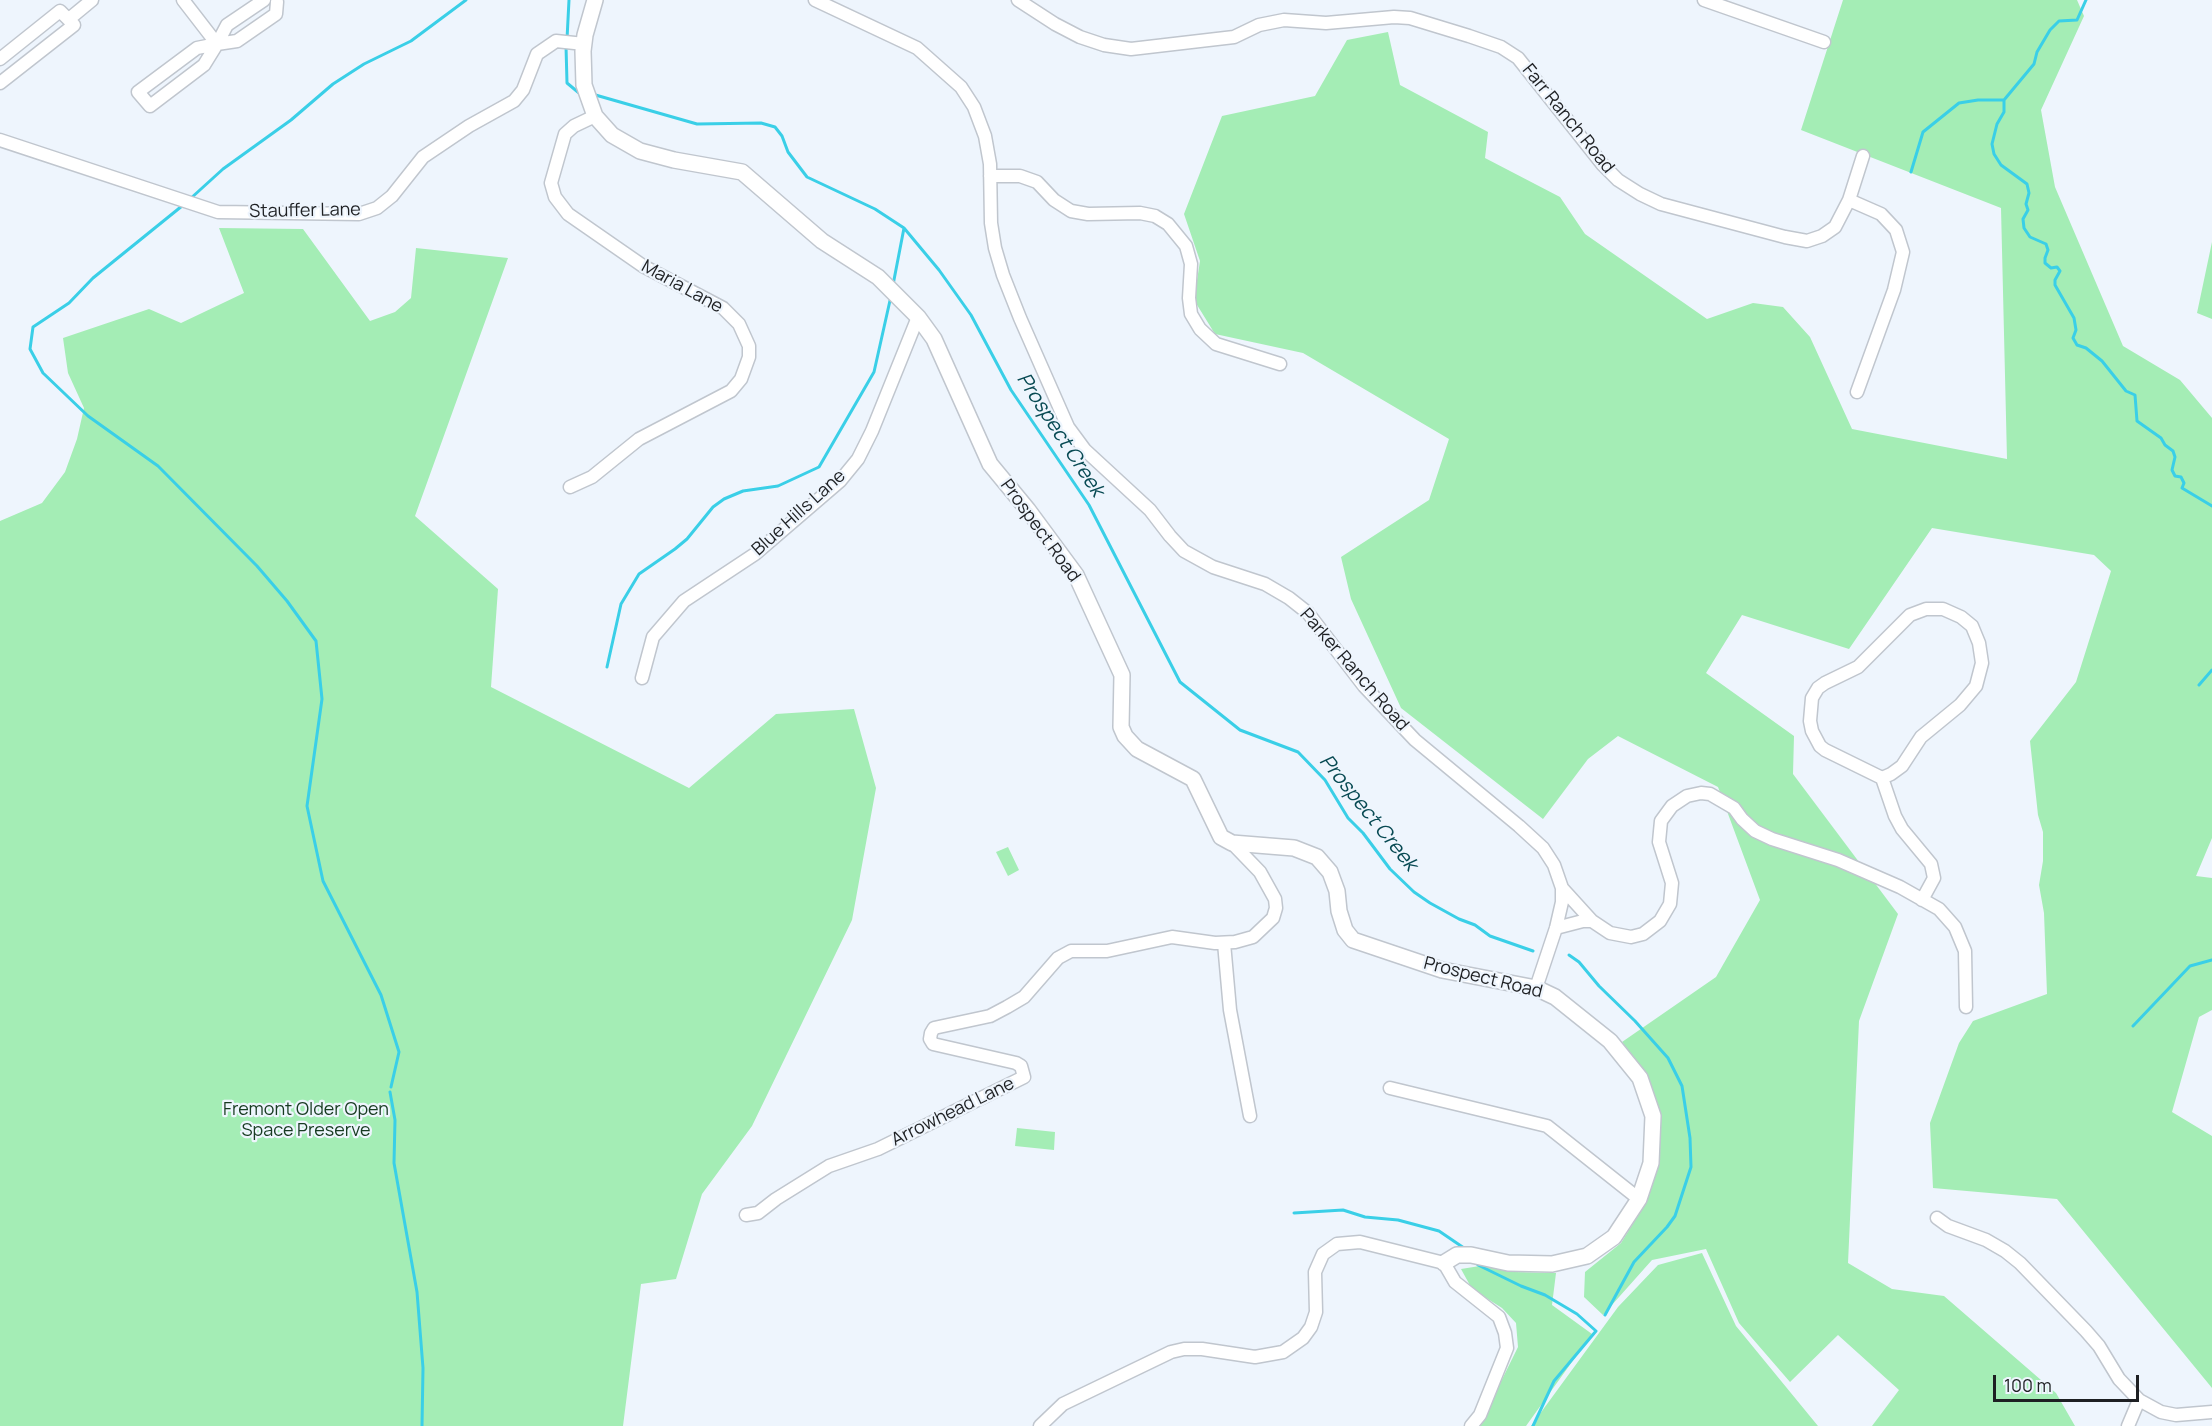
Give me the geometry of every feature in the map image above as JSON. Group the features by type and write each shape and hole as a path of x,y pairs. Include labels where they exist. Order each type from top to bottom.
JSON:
{"street":[{"path":"69,19 92,0"},
{"path":"183,0 217,44"},
{"path":"264,0 227,26 217,44 204,65 150,106 138,92 197,48 217,44 237,41 276,14 276,1"},
{"name":"Prospect Road","path":"595,0 574,42 584,85 593,110 612,135 640,151 674,160 742,172 822,241 878,277 918,317 934,339 990,464 1028,510 1076,575 1122,675 1121,727 1125,736 1137,749 1192,779 1221,837 1232,843 1294,848 1317,857 1330,872 1337,891 1344,930 1353,940 1442,970 1536,988 1560,1001 1610,1041 1640,1078 1653,1116 1651,1163 1639,1199 1614,1237 1587,1256 1552,1264 1508,1263 1471,1255 1457,1255 1444,1263"},
{"name":"Parker Ranch Road","path":"815,0 917,48 961,87 974,107 985,136 990,176 991,223 1003,275 1064,416 1085,450 1150,510 1184,551 1213,567 1265,584 1289,598 1308,613 1364,686 1415,740 1520,826 1543,848 1554,865 1562,888 1562,902 1536,988"},
{"name":"Farr Ranch Road","path":"1018,0 1080,37 1104,45 1131,49 1234,37 1258,25 1284,20 1326,23 1394,17 1410,18 1501,47 1518,58 1603,165 1618,180 1661,204 1785,237 1807,240 1822,236 1835,227 1849,200 1863,156"},
{"path":"1704,0 1733,5 1824,42"},
{"path":"0,59 60,11 74,25 0,83"},
{"name":"Stauffer Lane","path":"0,140 218,212 359,214 376,208 392,196 423,157 469,126 514,101 523,90 537,54 556,41 574,42"},
{"name":"Maria Lane","path":"570,487 592,477 639,439 731,391 741,379 749,357 749,346 739,324 723,308 643,266 568,214 555,197 551,183 565,134 593,110"},
{"path":"990,176 1020,176 1036,182 1054,200 1071,211 1088,214 1140,213 1155,216 1168,224 1186,246 1191,264 1189,298 1191,314 1200,329 1216,344 1280,364"},
{"path":"1849,200 1881,214 1896,230 1903,252 1894,291 1857,392"},
{"name":"Blue Hills Lane","path":"642,678 653,637 684,601 755,554 840,481 858,459 872,431 918,317"},
{"path":"1882,778 1902,766 1921,737 1960,705 1976,686 1982,663 1979,643 1972,626 1961,617 1943,609 1926,609 1910,615 1858,668 1818,688 1812,698 1810,720 1812,731 1820,746 1882,778 1902,829 1931,864 1934,878 1922,900"},
{"path":"1556,928 1592,921 1610,933 1631,937 1643,934 1660,921 1670,904 1672,883 1659,842 1662,821 1672,806 1687,796 1701,793 1719,798 1734,808 1755,831 1772,839 1838,860 1939,909 1955,927 1965,951 1966,1007"},
{"name":"Arrowhead Lane","path":"746,1215 758,1213 829,1166 878,1149 1024,1077 1022,1066 933,1044 930,1039 931,1033 934,1028 990,1016 1008,1007 1023,996 1058,958 1071,951 1107,951 1172,938 1224,943 1253,937 1273,918 1276,908 1275,898 1260,872 1232,843"},
{"name":"Parker Ranch Road","path":"1562,888 1592,921"},
{"path":"1224,943 1230,1010 1250,1116"},
{"path":"1390,1088 1547,1126 1639,1199"},
{"path":"1937,1218 1948,1226 1995,1246 2020,1263 2092,1338 2119,1379 2139,1400 2161,1412 2176,1415 2212,1412"},
{"path":"1040,1426 1064,1404 1171,1352 1202,1349 1255,1357 1283,1352 1303,1338 1311,1328 1316,1312 1315,1272 1323,1254 1337,1244 1360,1242 1444,1263 1455,1282 1499,1317 1505,1333 1507,1348 1480,1415 1471,1426"},
{"path":"2128,1426 2139,1400"}],"green space":[{"path":"1843,0 2077,0 2084,16 2041,110 2055,187 2123,346 2180,380 2212,418 2212,838 2196,876 2212,878 2212,1010 2199,1017 2172,1112 2212,1136 2212,1388 2057,1199 1933,1188 1930,1123 1959,1043 1973,1021 2047,994 2044,913 2039,885 2043,861 2043,832 2038,815 2030,741 2076,682 2111,571 2094,555 1932,528 1849,649 1742,615 1706,673 1794,736 1793,774 1898,914 1859,1021 1848,1263 1892,1289 1944,1296 2056,1393 2075,1426 1872,1426 1899,1390 1838,1335 1790,1382 1739,1323 1706,1249 1652,1260 1603,1315 1584,1297 1585,1272 1621,1243 1646,1202 1658,1163 1645,1073 1622,1042 1716,977 1760,900 1718,787 1618,736 1588,759 1543,819 1401,708 1351,599 1341,557 1429,500 1449,439 1303,353 1215,334 1194,300 1200,261 1184,214 1222,116 1315,96 1347,40 1388,32 1400,85 1488,132 1485,158 1560,197 1585,234 1707,319 1753,303 1783,307 1810,337 1852,429 2007,459 2001,208 1801,130"},
{"name":"Fremont Older Open Space Preserve","path":"219,228 303,229 370,321 395,312 411,298 416,248 508,258 415,516 498,589 491,687 689,788 776,714 854,709 876,788 852,920 752,1126 702,1194 676,1279 641,1284 623,1426 0,1426 0,521 42,503 65,472 77,439 84,408 68,373 63,338 149,309 181,323 244,293"},
{"path":"2212,242 2212,319 2197,313"},
{"path":"1008,847 1019,870 1008,876 996,852"},
{"path":"1017,1128 1055,1132 1054,1150 1015,1146"},
{"path":"1702,1253 1736,1326 1818,1426 1531,1426 1618,1307 1658,1265"},
{"path":"1486,1265 1516,1272 1556,1273 1552,1305 1592,1334 1526,1426 1479,1426 1518,1347 1516,1323 1502,1308 1472,1289 1461,1269"}],"waterway":[{"path":"190,199 223,169 291,120 333,84 364,64 411,41 466,0"},
{"name":"Prospect Creek","path":"567,39 569,0"},
{"path":"2086,0 2077,20 2059,21 2050,30 2037,52 2034,64 2004,100 2004,112 1997,124 1992,144 1994,154 2001,165 2027,184 2028,210 2023,219 2024,228 2030,237 2046,244 2048,250 2045,263 2051,268 2057,267 2060,271 2055,285 2074,318 2076,330 2073,338 2077,345 2086,348 2102,361 2126,391 2135,395 2137,421 2161,438 2165,445 2173,451 2175,457 2172,470 2175,476 2181,477 2184,483 2182,488 2212,506"},
{"name":"Prospect Creek","path":"566,46 567,83 579,93 583,93"},
{"name":"Prospect Creek","path":"592,94 697,124 761,123 775,127 782,136 788,152 807,177 875,209 904,228 939,270 971,315 1011,390 1089,505 1180,682 1240,730 1298,752 1325,780 1348,818 1363,833 1390,869 1414,892 1459,919 1475,925 1490,936 1533,951"},
{"path":"1911,172 1923,132 1959,103 2004,100"},
{"path":"182,206 93,278 69,303 33,327 30,349 43,373 88,416 158,466 257,566 287,601 316,641 322,699 307,806 323,881 381,995 399,1052 391,1087"},
{"path":"893,285 904,228"},
{"path":"607,667 621,604 639,574 687,539 713,507 724,499 743,491 778,486 819,467 874,372 891,296"},
{"path":"2199,685 2212,670"},
{"name":"Prospect Creek","path":"1569,955 1579,962 1668,1058 1682,1086 1690,1138 1691,1167 1675,1216 1634,1262 1605,1315"},
{"path":"2133,1026 2190,966 2212,960"},
{"path":"390,1092 395,1120 394,1163 417,1292 423,1368 422,1426"},
{"path":"1294,1213 1343,1210 1365,1217 1398,1220 1439,1231 1464,1248"},
{"path":"1478,1265 1545,1295 1577,1314 1596,1331 1554,1381 1533,1426"}]}
